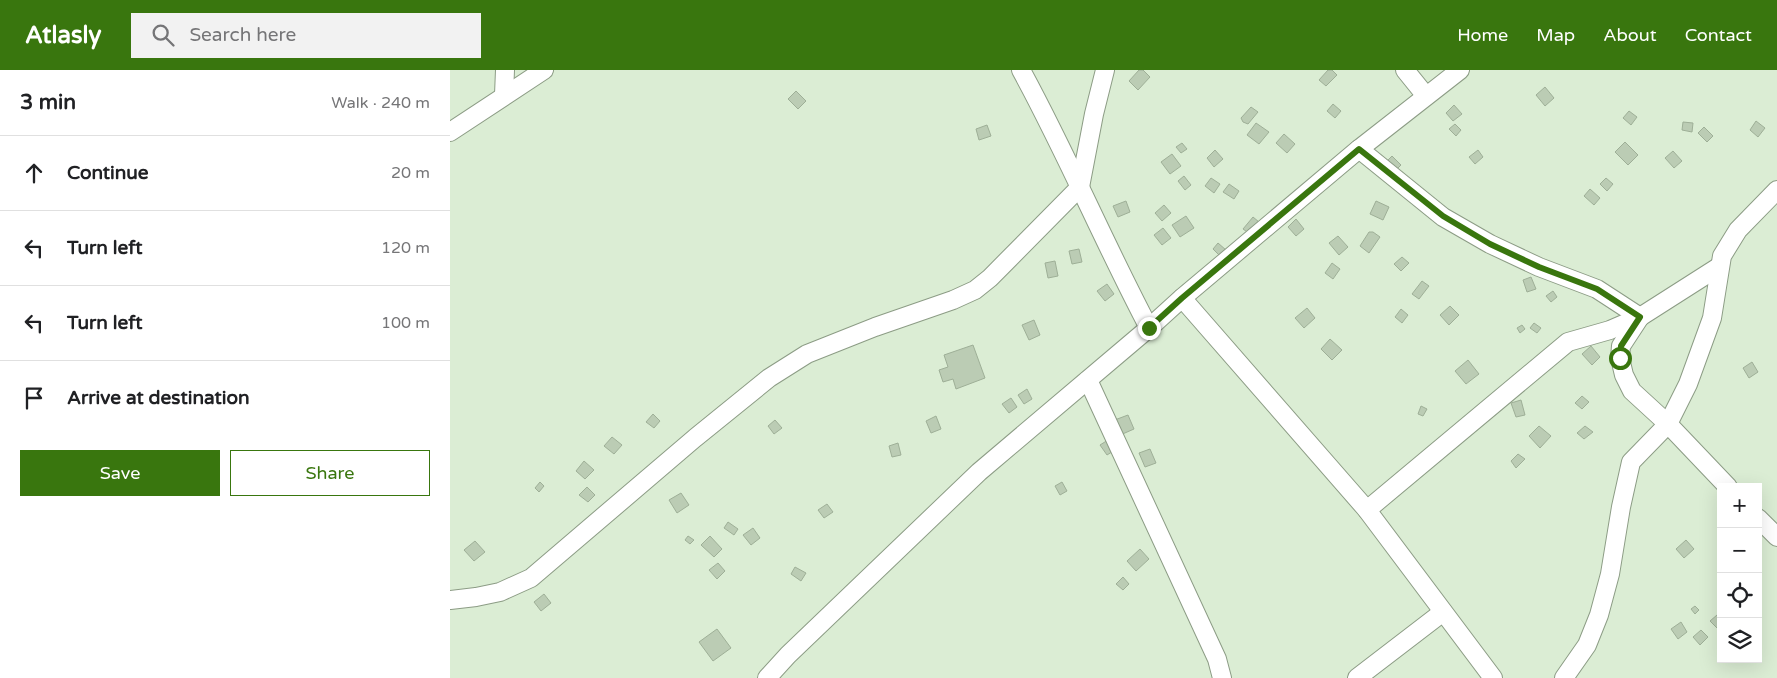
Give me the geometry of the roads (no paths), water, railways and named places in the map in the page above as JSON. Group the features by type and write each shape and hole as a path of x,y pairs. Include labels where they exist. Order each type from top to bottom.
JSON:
{"street":[{"path":"504,95 505,70"},
{"path":"450,132 544,70"},
{"path":"1021,70 1052,125 1124,282 1149,328"},
{"path":"450,600 476,598 500,592 531,578 702,432 769,378 807,354 875,327 953,300 975,290 990,278 1080,187 1094,114 1105,70"},
{"path":"1405,70 1426,96"},
{"path":"768,678 788,656 979,472 1359,149 1460,70"},
{"path":"1359,149 1451,222 1506,252 1597,289 1640,317"},
{"path":"1564,678 1587,645 1599,615 1610,574 1631,462 1668,424 1688,384 1712,318 1722,256 1738,230 1777,190"},
{"path":"1367,510 1568,342 1610,330 1640,317 1720,266"},
{"path":"1182,298 1367,510 1493,678"},
{"path":"1640,317 1621,346 1620,358 1624,375 1632,391 1668,424 1724,483"},
{"path":"1088,380 1217,659 1222,678"},
{"path":"1762,522 1777,538"},
{"path":"1357,678 1442,612"}]}
